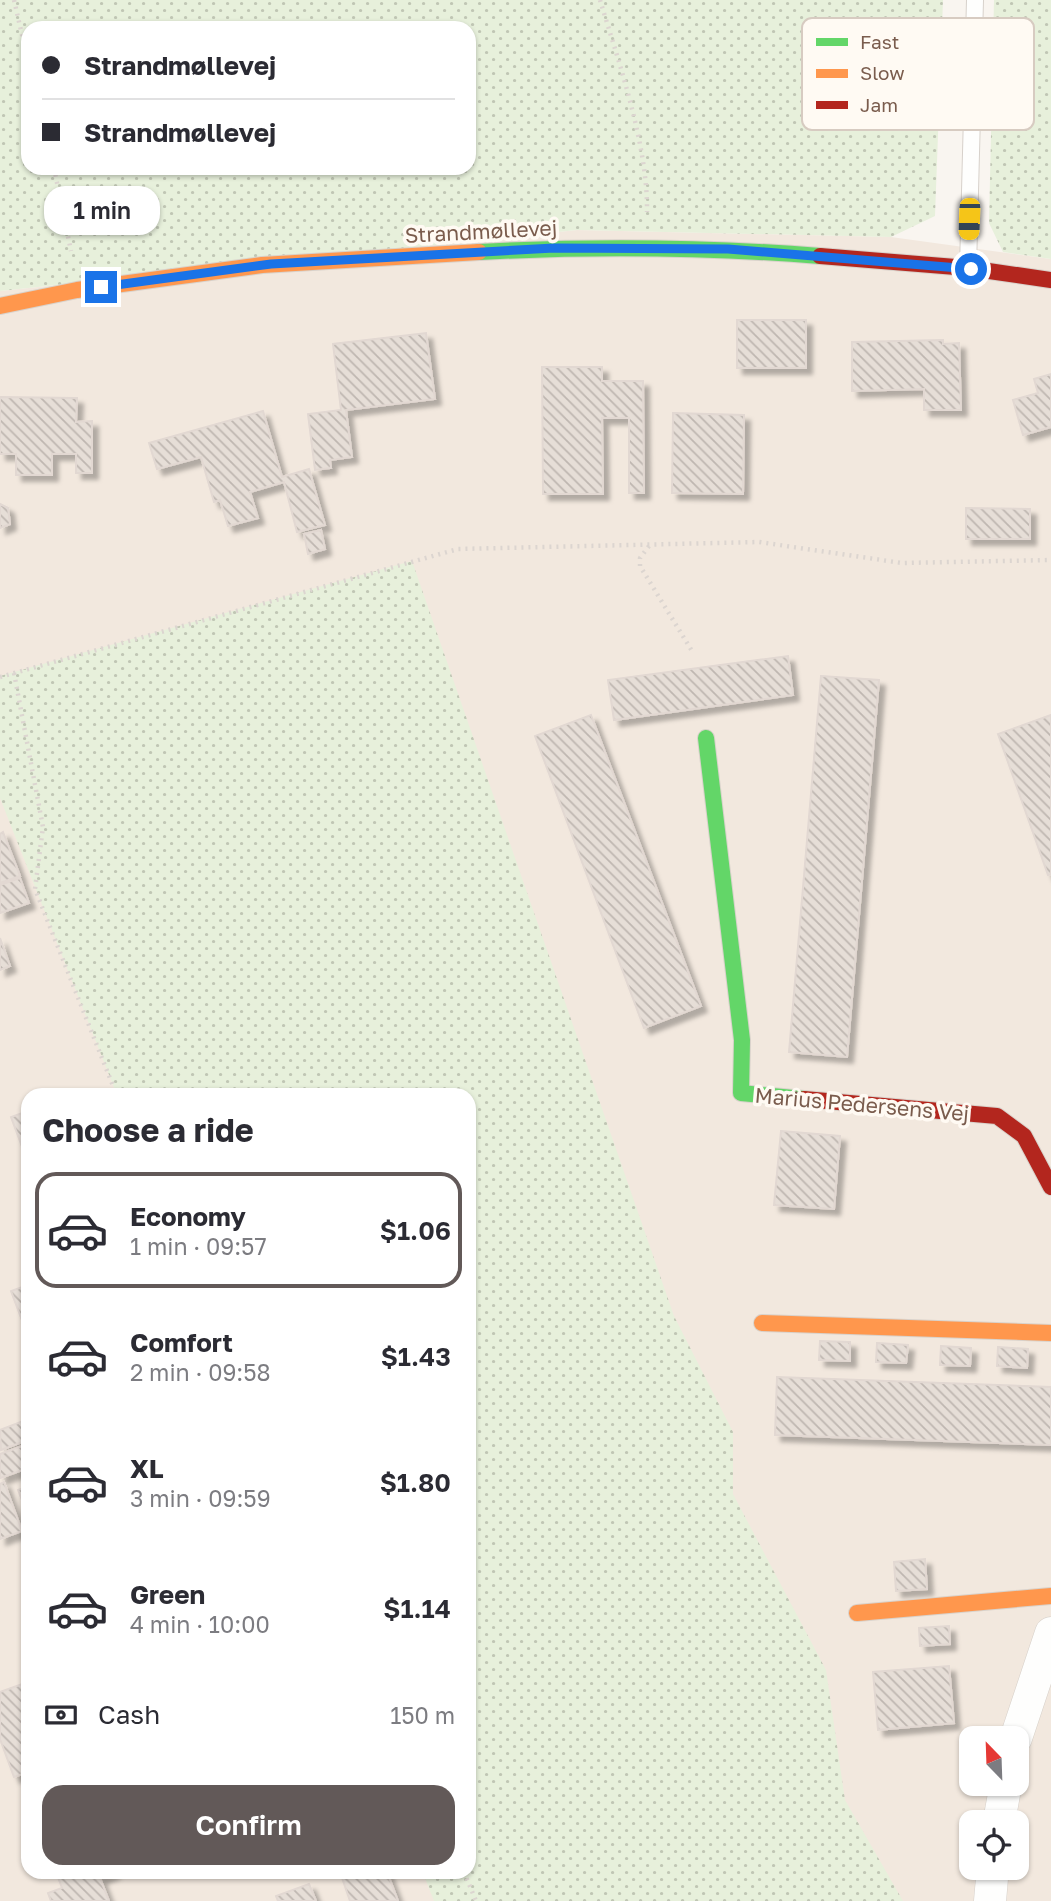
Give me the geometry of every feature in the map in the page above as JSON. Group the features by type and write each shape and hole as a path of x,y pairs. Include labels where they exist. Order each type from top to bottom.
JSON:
{"street":[{"name":"Strandmøllevej","path":"0,306 77,290 271,264 554,248 728,249 968,268 1051,280"},
{"name":"Marius Pedersens Vej","path":"706,738 742,1040 740,1093 997,1116 1011,1121 1020,1130 1051,1187"},
{"path":"762,1322 1051,1333"},
{"path":"857,1613 1051,1595"},
{"path":"1020,1726 1051,1633"},
{"path":"990,1901 992,1880"}],"lane":[{"path":"975,0 975,18"},
{"path":"968,268 972,130"}],"path":[{"path":"14,0 21,30"},
{"path":"600,0 624,79 647,188 646,247"},
{"path":"56,175 66,219 77,290"},
{"path":"0,677 458,549 759,542 902,563 1051,560"},
{"path":"649,546 640,558 640,566 692,651"},
{"path":"14,673 43,827 35,889 114,1088"},
{"path":"467,1879 476,1901"}],"shaded area":[{"path":"577,230 891,237 1051,259 1051,1901 0,1901 0,291"}],"green space":[{"path":"0,0 943,0 942,18 802,18 802,130 938,130 935,216 891,237 577,230 0,291"},
{"path":"994,0 1051,0 1051,259 1003,252 989,223 991,130 1034,130 1034,18 994,18"},
{"path":"412,561 674,1316 733,1432 733,1494 826,1670 845,1800 903,1901 434,1901 425,1879 476,1879 476,1088 114,1088 0,798 0,676"}],"building":[{"path":"737,320 806,320 806,368 737,368"},
{"path":"426,333 435,399 346,410 352,457 330,460 331,468 315,470 308,414 341,410 333,344"},
{"path":"943,340 943,344 959,343 961,410 924,410 924,389 852,391 852,342"},
{"path":"542,367 602,367 602,381 643,381 644,493 629,493 629,418 602,418 603,494 543,494"},
{"path":"1051,374 1051,427 1023,435 1013,400 1038,393 1034,379"},
{"path":"0,397 77,398 76,422 92,421 92,473 76,473 76,454 52,454 52,475 16,475 16,454 0,454"},
{"path":"263,411 282,477 309,469 325,525 297,532 284,482 250,492 258,518 228,526 220,500 214,502 201,457 157,469 149,443"},
{"path":"673,413 744,415 743,494 672,493"},
{"path":"0,504 8,508 10,524 0,528"},
{"path":"966,508 1030,509 1030,539 966,539"},
{"path":"321,530 325,549 308,554 304,534"},
{"path":"788,656 793,695 614,720 608,680"},
{"path":"821,676 879,680 847,1057 789,1052"},
{"path":"591,715 701,1006 644,1028 535,736"},
{"path":"1051,715 1051,874 1048,875 998,734"},
{"path":"3,832 20,876 0,883 0,834"},
{"path":"20,878 29,903 0,913 0,885"},
{"path":"0,938 10,966 0,970"},
{"path":"21,1113 21,1144 11,1117"},
{"path":"781,1131 840,1136 834,1209 774,1205"},
{"path":"21,1287 21,1318 11,1291"},
{"path":"820,1341 850,1342 850,1361 819,1360"},
{"path":"877,1343 908,1345 906,1363 876,1362"},
{"path":"941,1346 971,1348 970,1366 940,1365"},
{"path":"998,1347 1028,1349 1027,1368 997,1366"},
{"path":"777,1377 1051,1387 1051,1445 775,1435"},
{"path":"21,1422 21,1443 1,1450 0,1430"},
{"path":"21,1446 21,1470 0,1478 0,1454"},
{"path":"4,1482 21,1531 0,1539 0,1484"},
{"path":"925,1559 927,1589 896,1591 894,1562"},
{"path":"949,1626 950,1644 920,1646 919,1628"},
{"path":"949,1666 954,1723 878,1730 873,1672"},
{"path":"21,1684 21,1774 14,1777 0,1739 0,1692"},
{"path":"59,1879 100,1879 109,1901 51,1901 48,1893 62,1888"},
{"path":"342,1879 390,1879 398,1901 350,1901"},
{"path":"309,1884 316,1901 278,1901 276,1896"}],"traffic: fast":[{"path":"479,252 650,248 820,256"},
{"path":"706,738 742,1040 741,1093 804,1099"}],"traffic: slow":[{"path":"0,306 77,290 262,265 479,252"},
{"path":"762,1323 1051,1333"},
{"path":"857,1613 1051,1596"}],"traffic: jam":[{"path":"820,256 968,268 1051,280"},
{"path":"804,1099 997,1116 1024,1136 1051,1187"}],"route":[{"path":"101,287 271,264 554,248 728,249 971,269"}]}
